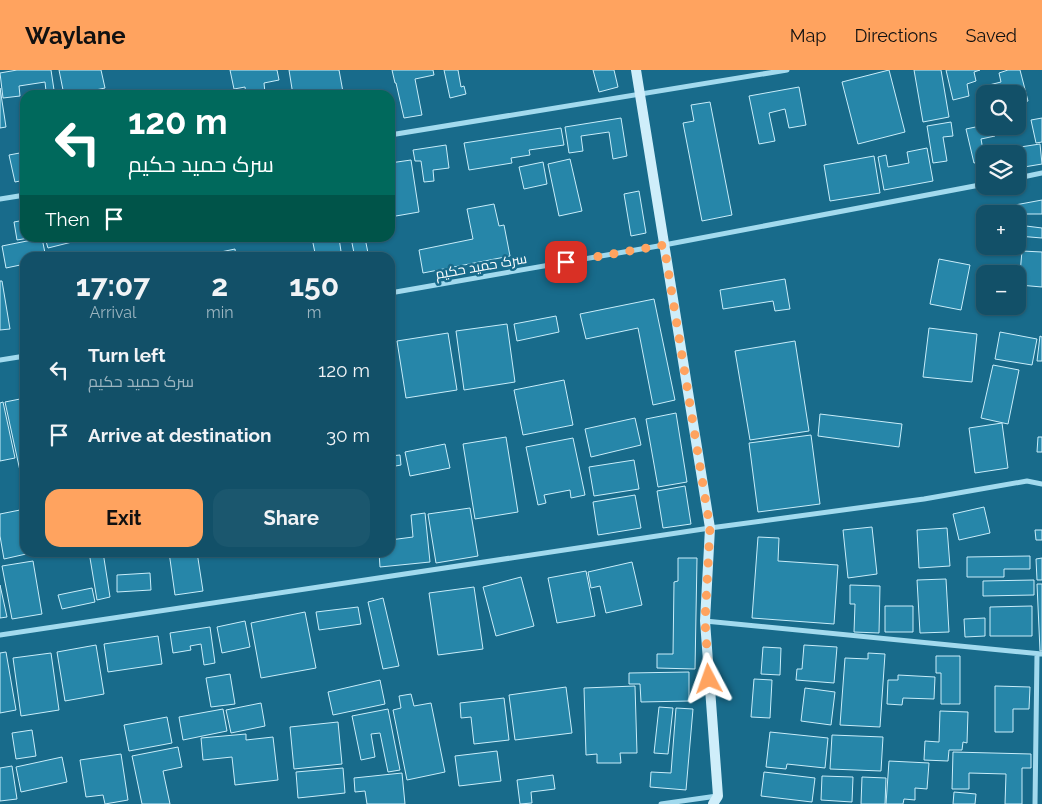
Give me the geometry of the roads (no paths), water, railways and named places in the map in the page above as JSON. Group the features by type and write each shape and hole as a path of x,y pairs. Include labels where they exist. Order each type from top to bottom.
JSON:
{"main road":[{"path":"636,70 710,528 705,621 715,800"}],"street":[{"path":"395,134 787,70"},
{"path":"1026,176 1042,173"},
{"name":"سرک حمید حکیم","path":"395,292 664,245 976,186"},
{"path":"0,199 20,196"},
{"path":"0,360 20,357"},
{"path":"0,635 710,528 924,499 1027,481 1042,484"},
{"path":"705,621 1040,654 1035,804"},
{"path":"661,804 715,800"}]}
